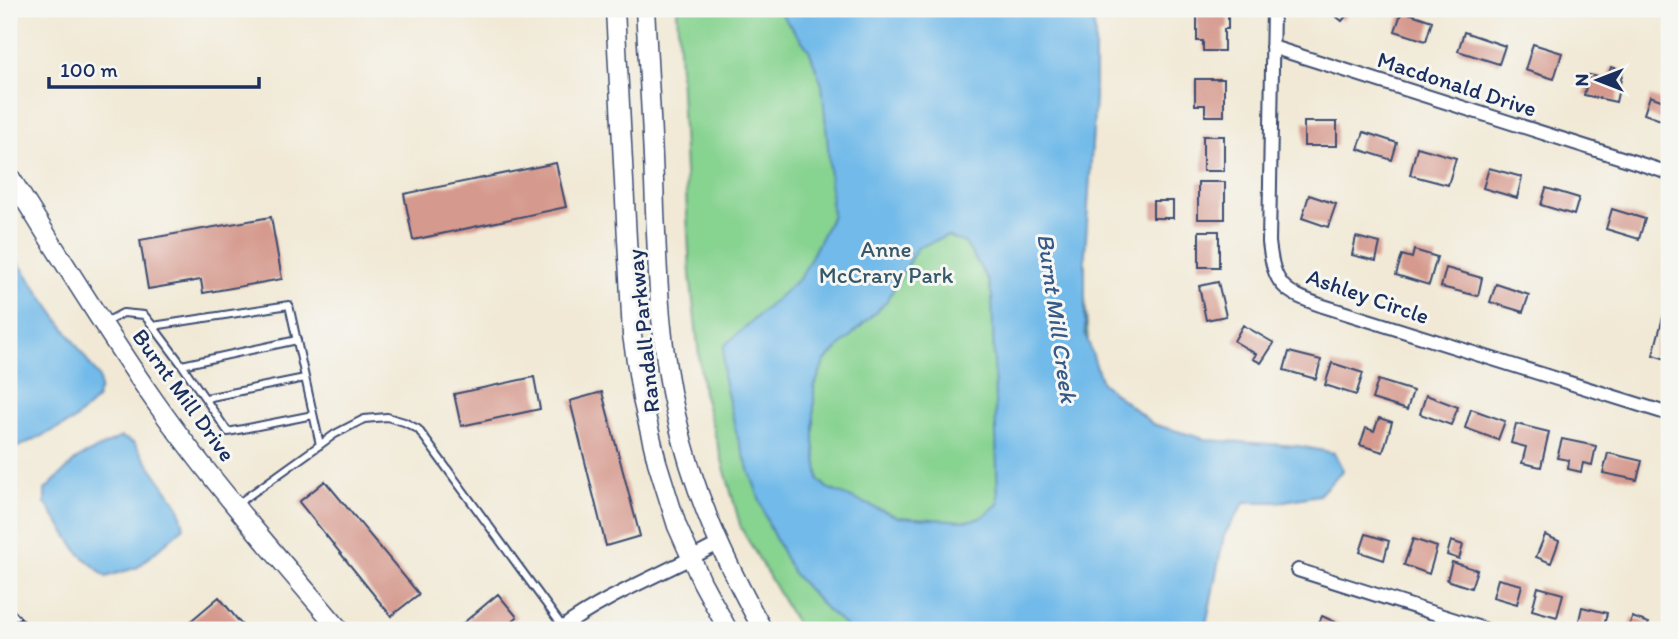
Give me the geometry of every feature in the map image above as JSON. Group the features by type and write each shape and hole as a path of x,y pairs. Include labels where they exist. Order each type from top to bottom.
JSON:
{"main road":[{"name":"Randall Parkway","path":"615,9 636,367 657,462 677,526 728,630"},
{"name":"Randall Parkway","path":"645,9 659,287 667,365 676,415 685,452 718,544 763,630"},
{"name":"Burnt Mill Drive","path":"9,175 156,404 340,630"}],"street":[{"name":"Ashley Circle","path":"1273,9 1269,242 1270,257 1277,280 1286,289 1323,306 1669,414"},
{"name":"Macdonald Drive","path":"1272,47 1669,173"},
{"path":"561,629 611,597 718,544"},
{"path":"1298,570 1487,630"}],"lane":[{"path":"153,326 289,305 320,444"},
{"path":"103,324 123,313 144,315 228,432 313,415"},
{"path":"182,365 297,340"},
{"path":"206,398 305,378"},
{"path":"236,505 320,444 364,419 387,416 404,422 418,429 561,629"}],"green space":[{"name":"Anne McCrary Park","path":"677,9 1065,9 1108,630 800,630 741,528 703,392 690,274"}],"water":[{"name":"Anne McCrary Park","path":"777,9 1091,9 1095,32 1095,98 1085,254 1085,332 1102,383 1153,424 1208,440 1298,446 1334,453 1343,470 1319,495 1279,502 1245,502 1224,535 1205,630 850,630 826,609 792,572 769,526 737,436 723,376 724,346 801,277 832,216 822,85 809,50","holes":["947,236 965,243 988,280 992,296 998,504 981,518 965,521 898,517 827,488 819,480 814,441 814,388 824,362 886,302 917,248"]},
{"path":"9,256 15,258 99,377 100,388 96,400 72,422 11,450 9,450"},
{"path":"121,437 134,443 179,507 184,527 138,567 106,577 79,553 45,503 45,490 78,458"}],"building":[{"path":"1327,9 1352,9 1342,21"},
{"path":"1402,11 1432,21 1426,41 1395,31"},
{"path":"1197,13 1228,13 1228,29 1224,29 1224,51 1203,51 1203,41 1197,41"},
{"path":"1464,32 1505,46 1499,64 1458,51"},
{"path":"1533,44 1562,53 1554,79 1525,70"},
{"path":"1611,67 1623,70 1616,102 1584,95 1589,75 1608,79"},
{"path":"1195,79 1224,79 1224,116 1205,116 1205,105 1195,105"},
{"path":"1650,96 1669,103 1669,123 1644,114"},
{"path":"1304,122 1337,122 1337,146 1304,146"},
{"path":"1364,132 1397,143 1392,160 1358,149"},
{"path":"1203,136 1224,136 1224,171 1203,171"},
{"path":"1417,147 1456,158 1448,185 1410,175"},
{"path":"556,163 566,207 413,240 404,194"},
{"path":"1489,168 1522,177 1517,198 1483,188"},
{"path":"1198,182 1225,182 1225,219 1198,219"},
{"path":"1546,188 1579,198 1574,215 1541,205"},
{"path":"1309,195 1336,204 1328,227 1302,218"},
{"path":"1153,201 1173,201 1173,218 1153,218"},
{"path":"1612,209 1645,219 1639,239 1606,229"},
{"path":"271,217 282,279 203,293 201,280 148,289 140,240"},
{"path":"1199,231 1219,231 1219,267 1199,267"},
{"path":"1356,237 1380,243 1376,261 1352,255"},
{"path":"1414,250 1437,257 1429,285 1396,275 1402,255 1412,258"},
{"path":"1446,268 1482,278 1478,296 1441,287"},
{"path":"1218,282 1226,316 1206,320 1199,286"},
{"path":"1496,284 1529,295 1523,312 1490,302"},
{"path":"1669,298 1669,360 1653,355"},
{"path":"1243,325 1274,343 1261,363 1253,359 1256,354 1234,341"},
{"path":"1289,352 1321,360 1316,379 1284,370"},
{"path":"1332,363 1363,373 1356,395 1325,385"},
{"path":"534,377 540,409 461,426 454,394"},
{"path":"1378,380 1413,391 1407,410 1372,399"},
{"path":"602,392 640,536 606,546 570,401"},
{"path":"1426,395 1458,407 1451,425 1420,414"},
{"path":"1471,409 1505,421 1498,440 1465,428"},
{"path":"1379,418 1392,422 1383,452 1360,445 1366,428 1374,431"},
{"path":"1516,424 1549,432 1541,467 1522,463 1526,447 1511,443"},
{"path":"1562,439 1596,446 1592,465 1583,463 1581,472 1568,469 1569,460 1557,458"},
{"path":"1608,453 1642,461 1637,480 1603,473"},
{"path":"325,481 419,594 391,616 299,502"},
{"path":"1366,534 1389,541 1384,560 1360,552"},
{"path":"1545,535 1559,541 1551,563 1536,557"},
{"path":"1413,539 1437,547 1429,574 1404,565"},
{"path":"1451,541 1463,545 1459,559 1447,555"},
{"path":"1452,562 1477,570 1471,588 1447,580"},
{"path":"1498,579 1522,585 1517,604 1493,597"},
{"path":"1538,587 1563,594 1557,617 1532,610"},
{"path":"498,594 517,617 502,630 455,630"},
{"path":"219,597 246,630 180,630"},
{"path":"1582,607 1607,613 1603,630 1578,625"},
{"path":"1322,616 1344,626 1342,630 1316,630"},
{"path":"1632,617 1649,623 1647,627 1656,630 1628,630"}],"railway":[{"path":"9,609 29,630"}],"water label":[{"name":"Burnt Mill Creek","path":"1057,318"}]}
